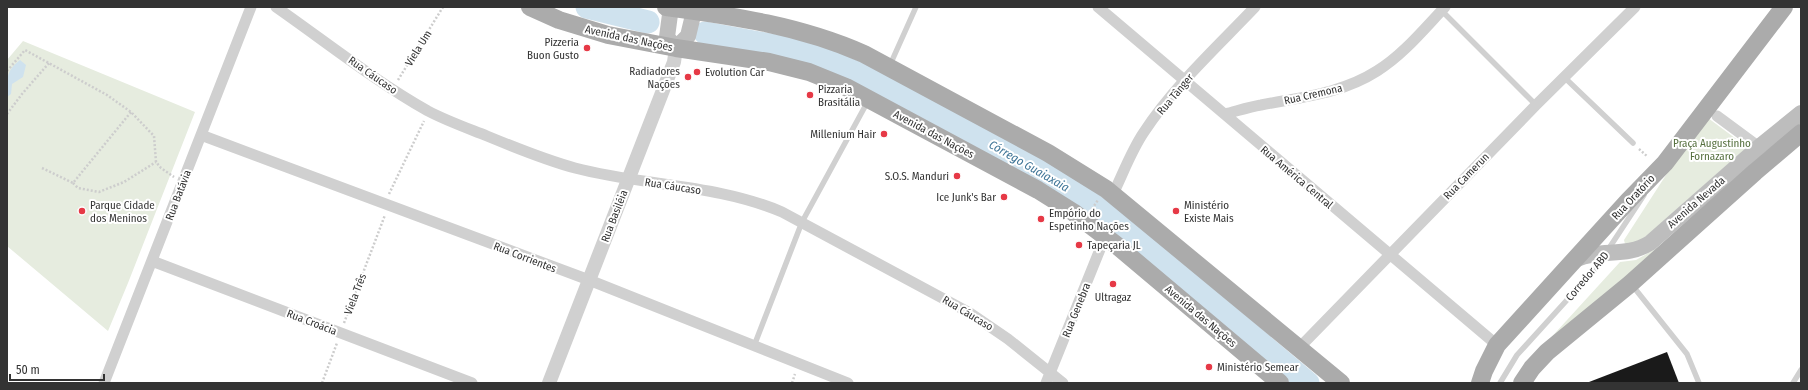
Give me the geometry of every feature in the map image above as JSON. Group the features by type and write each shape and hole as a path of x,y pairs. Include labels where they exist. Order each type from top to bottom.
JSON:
{"main road":[{"name":"Avenida das Nações","path":"530,7 586,29 689,25 777,25 823,37 864,54 1048,153 1299,348 1341,383"},
{"name":"Rua Oratório","path":"1480,383 1484,371 1497,345 1577,259 1628,201 1665,163 1784,7"},
{"name":"Avenida das Nações","path":"668,14 689,25 786,66 826,78 869,99 1038,190 1073,212 1105,237 1280,383"},
{"path":"668,14 667,37 689,25"},
{"name":"Avenida Nevada","path":"1577,259 1593,254 1634,251 1650,243 1759,147 1801,113"},
{"name":"Avenida Nevada","path":"1630,284 1755,172 1801,134"},
{"path":"1522,383 1539,360 1630,284"}],"street":[{"name":"Rua Batávia","path":"104,383 251,7"},
{"name":"Rua Cáucaso","path":"276,7 392,89 429,111 458,125 552,162 628,180 746,199 767,206 802,222 970,313 989,325 1051,372 1063,383"},
{"name":"Rua América Central","path":"1098,7 1497,345"},
{"name":"Rua Tânger","path":"1106,197 1143,133 1184,81 1255,7"},
{"name":"Rua Camerun","path":"1299,348 1536,105 1565,78 1635,7"},
{"name":"Rua Cremona","path":"1225,114 1335,91 1362,79 1377,71 1404,50 1442,8"},
{"name":"Rua Basiléia","path":"549,383 689,25"},
{"path":"1717,116 1759,147"},
{"name":"Rua Corrientes","path":"201,135 589,280 848,383"},
{"name":"Rua Genebra","path":"1046,383 1105,237"},
{"name":"Rua Croácia","path":"152,261 472,383"}],"lane":[{"path":"889,68 916,7"},
{"path":"1442,8 1536,105"},
{"path":"1565,78 1633,143"},
{"path":"754,346 802,222 869,99"},
{"name":"Corredor ABD","path":"1500,383 1517,355 1588,278 1607,253 1665,163"},
{"path":"1630,284 1687,354 1699,383"},
{"path":"1793,383 1801,370"}],"path":[{"name":"Viela Um","path":"392,89 443,7"},
{"path":"7,71 25,50 107,95 132,112 154,136 156,162 161,168 183,183"},
{"path":"7,114 49,63"},
{"name":"Viela Três","path":"322,383 387,205 429,111"},
{"path":"73,183 132,112"},
{"path":"1633,143 1648,157"},
{"path":"42,168 73,183 78,188 99,192 124,182 156,162"},
{"path":"1090,212 1106,197"}],"green space":[{"name":"Parque Cidade dos Meninos","path":"23,41 195,112 108,331 7,246 7,60"},
{"name":"Praça Augustinho Fornazaro","path":"1708,118 1743,144 1745,149 1649,234 1637,243 1625,244 1624,240 1666,175"},
{"path":"1801,122 1801,125 1643,265 1546,343 1620,262 1636,260 1657,248"}],"water":[{"path":"20,60 26,65 23,77 12,84 11,94 7,97 9,72"}],"building":[{"path":"1667,352 1679,383 1589,383 1589,382"}],"waterway":[{"name":"Córrego Guaiaxaia","path":"587,7 648,22"},
{"name":"Córrego Guaiaxaia","path":"705,33 792,49 815,55 867,77 1032,165 1077,193 1117,222 1308,383"}],"place":[{"name":"Pizzeria Buon Gusto","path":"587,48"},
{"name":"Evolution Car","path":"697,72"},
{"name":"Radiadores Nações","path":"688,77"},
{"name":"Pizzaria Brasitália","path":"810,95"},
{"name":"Millenium Hair","path":"884,134"},
{"name":"S.O.S. Manduri","path":"957,176"},
{"name":"Ice Junk's Bar","path":"1004,197"},
{"name":"Parque Cidade dos Meninos","path":"82,211"},
{"name":"Ministério Existe Mais","path":"1176,211"},
{"name":"Empório do Espetinho Nações","path":"1041,219"},
{"name":"Tapeçaria JL","path":"1079,245"},
{"name":"Ultragaz","path":"1113,284"},
{"name":"Ministério Semear","path":"1209,367"}]}
